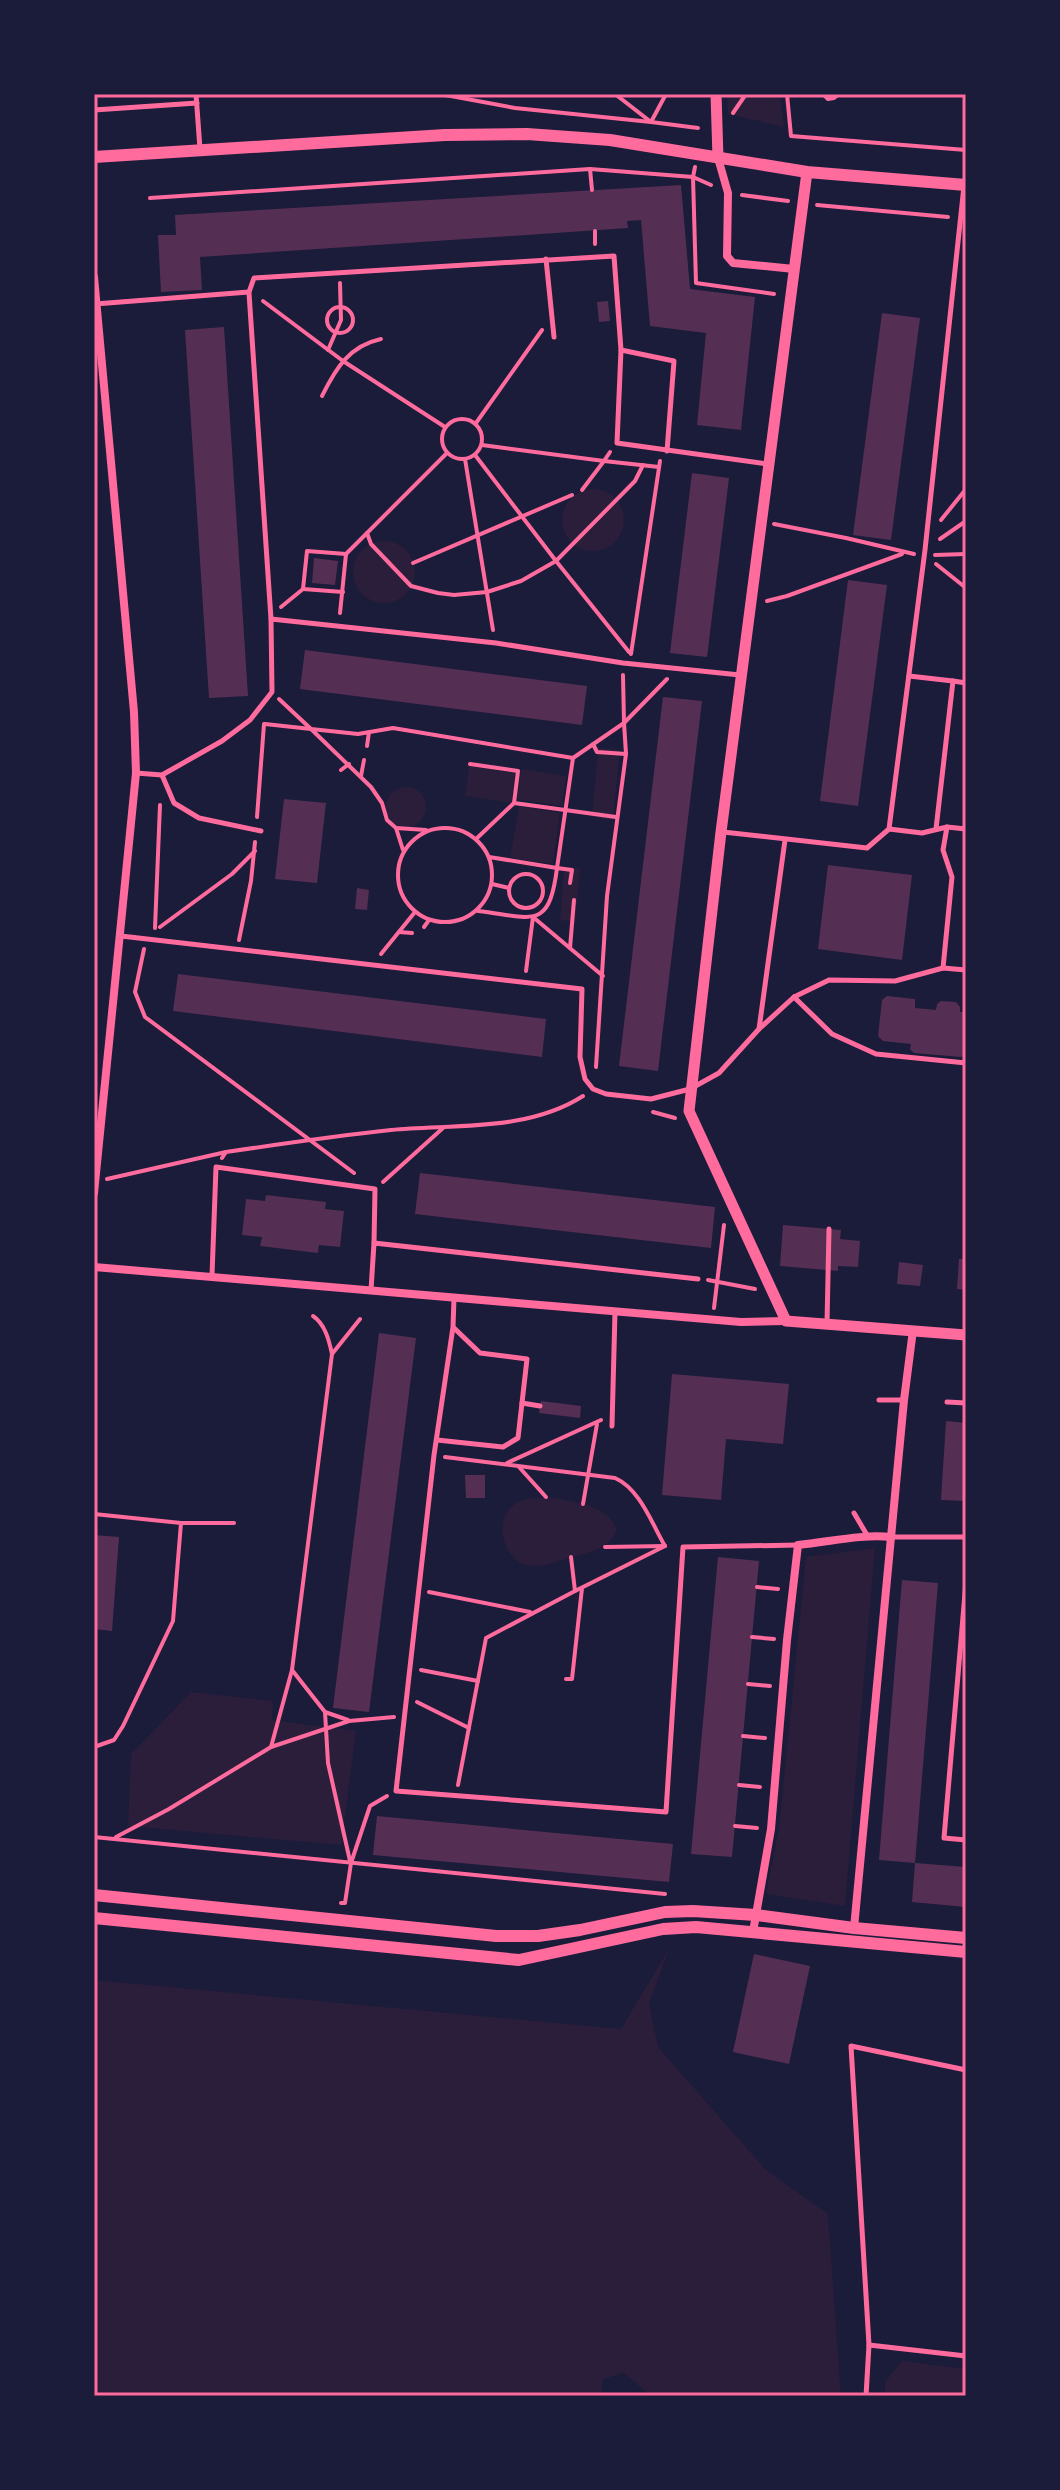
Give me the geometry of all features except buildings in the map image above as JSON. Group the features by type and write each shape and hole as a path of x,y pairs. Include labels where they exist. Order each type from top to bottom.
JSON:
{"main road":[{"path":"94,157 445,135 527,134 610,140 807,172 965,185"},
{"path":"94,1895 496,1936 538,1936 665,1912 720,1912 966,1938"},
{"path":"94,1918 519,1960 663,1929 696,1927 966,1952"}],"street":[{"path":"716,94 718,158 728,193 727,256 733,263 794,269"},
{"path":"786,1321 689,1111 721,832 807,172"},
{"path":"94,277 134,712 136,773 94,1193"},
{"path":"94,1267 741,1322 827,1323 966,1335"},
{"path":"854,1928 913,1330"},
{"path":"753,1932 771,1829 798,1545 837,1542 867,1535 891,1537"}],"lane":[{"path":"196,94 200,151"},
{"path":"94,110 197,103"},
{"path":"721,832 867,848 889,829 924,555 965,185"},
{"path":"136,773 162,775 222,741 250,720 272,692 271,619 249,292 254,278 614,256 621,350 617,443 768,464"},
{"path":"546,259 554,337"},
{"path":"95,304 249,292"},
{"path":"621,350 674,361 664,451"},
{"path":"94,401 105,400"},
{"path":"271,619 496,643 623,663 741,675"},
{"path":"909,676 966,683"},
{"path":"936,829 953,681"},
{"path":"162,775 174,803 199,818 261,831"},
{"path":"889,829 922,833 947,827 966,829"},
{"path":"943,968 952,877 943,850 947,827"},
{"path":"759,1029 785,840"},
{"path":"121,936 582,989 580,1057 585,1079 593,1089 606,1094 651,1099 690,1089 719,1073 759,1029 794,997 829,980 895,981 943,968 966,970"},
{"path":"794,997 832,1034 876,1054 966,1063"},
{"path":"212,1277 216,1167 375,1189 371,1291"},
{"path":"827,1323 829,1229"},
{"path":"374,1243 698,1279"},
{"path":"454,1298 396,1791 666,1812 683,1547 798,1545"},
{"path":"612,1426 615,1311"},
{"path":"437,1440 503,1447 518,1438 527,1359 480,1353 453,1327"},
{"path":"879,1400 904,1400"},
{"path":"947,1402 966,1403"},
{"path":"522,1403 540,1406"},
{"path":"854,1513 867,1535"},
{"path":"891,1537 966,1537"},
{"path":"966,1582 944,1838 966,1840"},
{"path":"866,2396 869,2345 851,2046 966,2070"},
{"path":"869,2345 966,2356"}],"path":[{"path":"440,94 515,108 698,128"},
{"path":"615,94 651,122"},
{"path":"651,122 666,94"},
{"path":"727,122 746,94"},
{"path":"787,94 791,136 966,150"},
{"path":"823,94 828,99 839,94"},
{"path":"590,169 592,190"},
{"path":"150,198 590,169 693,177 728,193 802,203 960,218"},
{"path":"693,177 696,283 774,292 772,308"},
{"path":"328,350 341,320 339,273"},
{"path":"249,292 343,361 445,427"},
{"path":"333,309 347,309 352,314 353,325 346,332 335,333 328,325 327,318 333,309"},
{"path":"476,423 552,316"},
{"path":"322,396 343,361 359,345 381,339"},
{"path":"459,418 468,419 476,423 483,437 482,445 475,455 456,458 447,453 442,441 445,427 459,418"},
{"path":"582,490 617,443"},
{"path":"482,445 659,467"},
{"path":"596,1071 607,896 626,754 623,663 631,654 664,451"},
{"path":"339,626 346,554 447,453"},
{"path":"475,455 631,654"},
{"path":"465,459 496,643"},
{"path":"367,533 371,544 411,586 454,595 487,592 521,581 556,561 635,481 643,465"},
{"path":"966,489 941,520 936,541 966,521"},
{"path":"413,563 572,495"},
{"path":"762,522 904,553 966,554"},
{"path":"303,589 307,551 346,554"},
{"path":"750,605 787,596 904,553"},
{"path":"924,555 966,588"},
{"path":"279,609 303,589 343,592"},
{"path":"255,713 264,724 358,734 393,728 573,758 624,723 679,667"},
{"path":"272,692 361,776 382,803 387,820 396,828 403,853"},
{"path":"367,746 369,732"},
{"path":"593,744 597,752 626,754"},
{"path":"476,911 533,917 543,913 553,898 573,758"},
{"path":"361,776 364,760"},
{"path":"341,770 349,764"},
{"path":"470,764 518,771 514,803 476,839"},
{"path":"161,795 153,932 232,874 255,851"},
{"path":"514,803 616,817"},
{"path":"396,828 460,830 476,839 489,857 493,875 485,901 476,911 457,921 439,923 429,920 415,912 403,899 398,882 403,853 411,841 429,830"},
{"path":"489,857 572,870 570,883"},
{"path":"525,874 527,863"},
{"path":"517,876 535,876 540,881 542,896 537,904 525,908 514,903 509,888 517,876"},
{"path":"492,884 509,888"},
{"path":"542,896 553,898"},
{"path":"570,948 574,900"},
{"path":"524,984 533,917 530,907"},
{"path":"372,965 415,912"},
{"path":"533,917 603,976"},
{"path":"424,927 429,920"},
{"path":"399,932 412,933"},
{"path":"146,941 135,992 145,1017 375,1189 443,1128"},
{"path":"94,1182 226,1152 393,1130 510,1122 553,1110 593,1089"},
{"path":"216,1167 226,1152"},
{"path":"714,1309 725,1219"},
{"path":"698,1279 757,1290 753,1281"},
{"path":"271,1747 292,1670 332,1354 327,1335 318,1318 313,1316"},
{"path":"332,1354 360,1319"},
{"path":"505,1464 597,1424 613,1410"},
{"path":"583,1504 597,1424"},
{"path":"434,1455 615,1478 635,1495 665,1546"},
{"path":"517,1466 546,1497"},
{"path":"94,1514 181,1523 234,1523"},
{"path":"94,1747 114,1740 123,1726 173,1621 181,1523"},
{"path":"605,1547 665,1546"},
{"path":"455,1797 486,1638 665,1546"},
{"path":"571,1557 575,1591"},
{"path":"757,1587 792,1590"},
{"path":"566,1679 572,1679 582,1588"},
{"path":"420,1590 532,1613"},
{"path":"752,1637 787,1640"},
{"path":"411,1668 478,1681"},
{"path":"292,1670 325,1712 349,1721"},
{"path":"748,1684 783,1687"},
{"path":"412,1699 469,1728"},
{"path":"325,1712 328,1763 351,1863"},
{"path":"114,1839 271,1747 349,1721 405,1716"},
{"path":"743,1736 779,1739"},
{"path":"739,1785 775,1788"},
{"path":"345,1903 351,1863 370,1806 396,1791"},
{"path":"735,1826 771,1829"},
{"path":"94,1837 679,1896"}],"shaded area":[{"path":"727,94 780,94 784,127 728,114"},
{"path":"587,489 599,489 619,502 624,520 619,538 611,546 599,551 587,551 567,538 562,526 562,514 575,494"},
{"path":"384,541 406,550 415,572 406,594 384,603 362,594 353,572 362,550"},
{"path":"598,748 620,750 613,820 592,817"},
{"path":"469,766 515,773 511,803 465,796"},
{"path":"521,769 566,776 562,806 517,799"},
{"path":"406,787 420,793 426,807 420,821 406,827 392,821 386,807 392,793"},
{"path":"519,806 560,813 553,864 510,858"},
{"path":"564,867 580,869 575,922 560,920"},
{"path":"546,1497 598,1509 613,1522 617,1531 609,1542 594,1551 545,1565 526,1565 518,1561 506,1546 502,1528 504,1518 508,1510 519,1502"},
{"path":"875,1548 845,1906 766,1894 779,1829 806,1557"},
{"path":"191,1692 273,1701 272,1720 356,1731 341,1845 128,1826 131,1754"},
{"path":"669,1949 649,2003 658,2047 766,2170 828,2214 841,2396 651,2396 624,2373 603,2379 601,2396 94,2396 94,1980 621,2029"},
{"path":"902,2361 966,2369 966,2396 885,2396 885,2382"}]}
